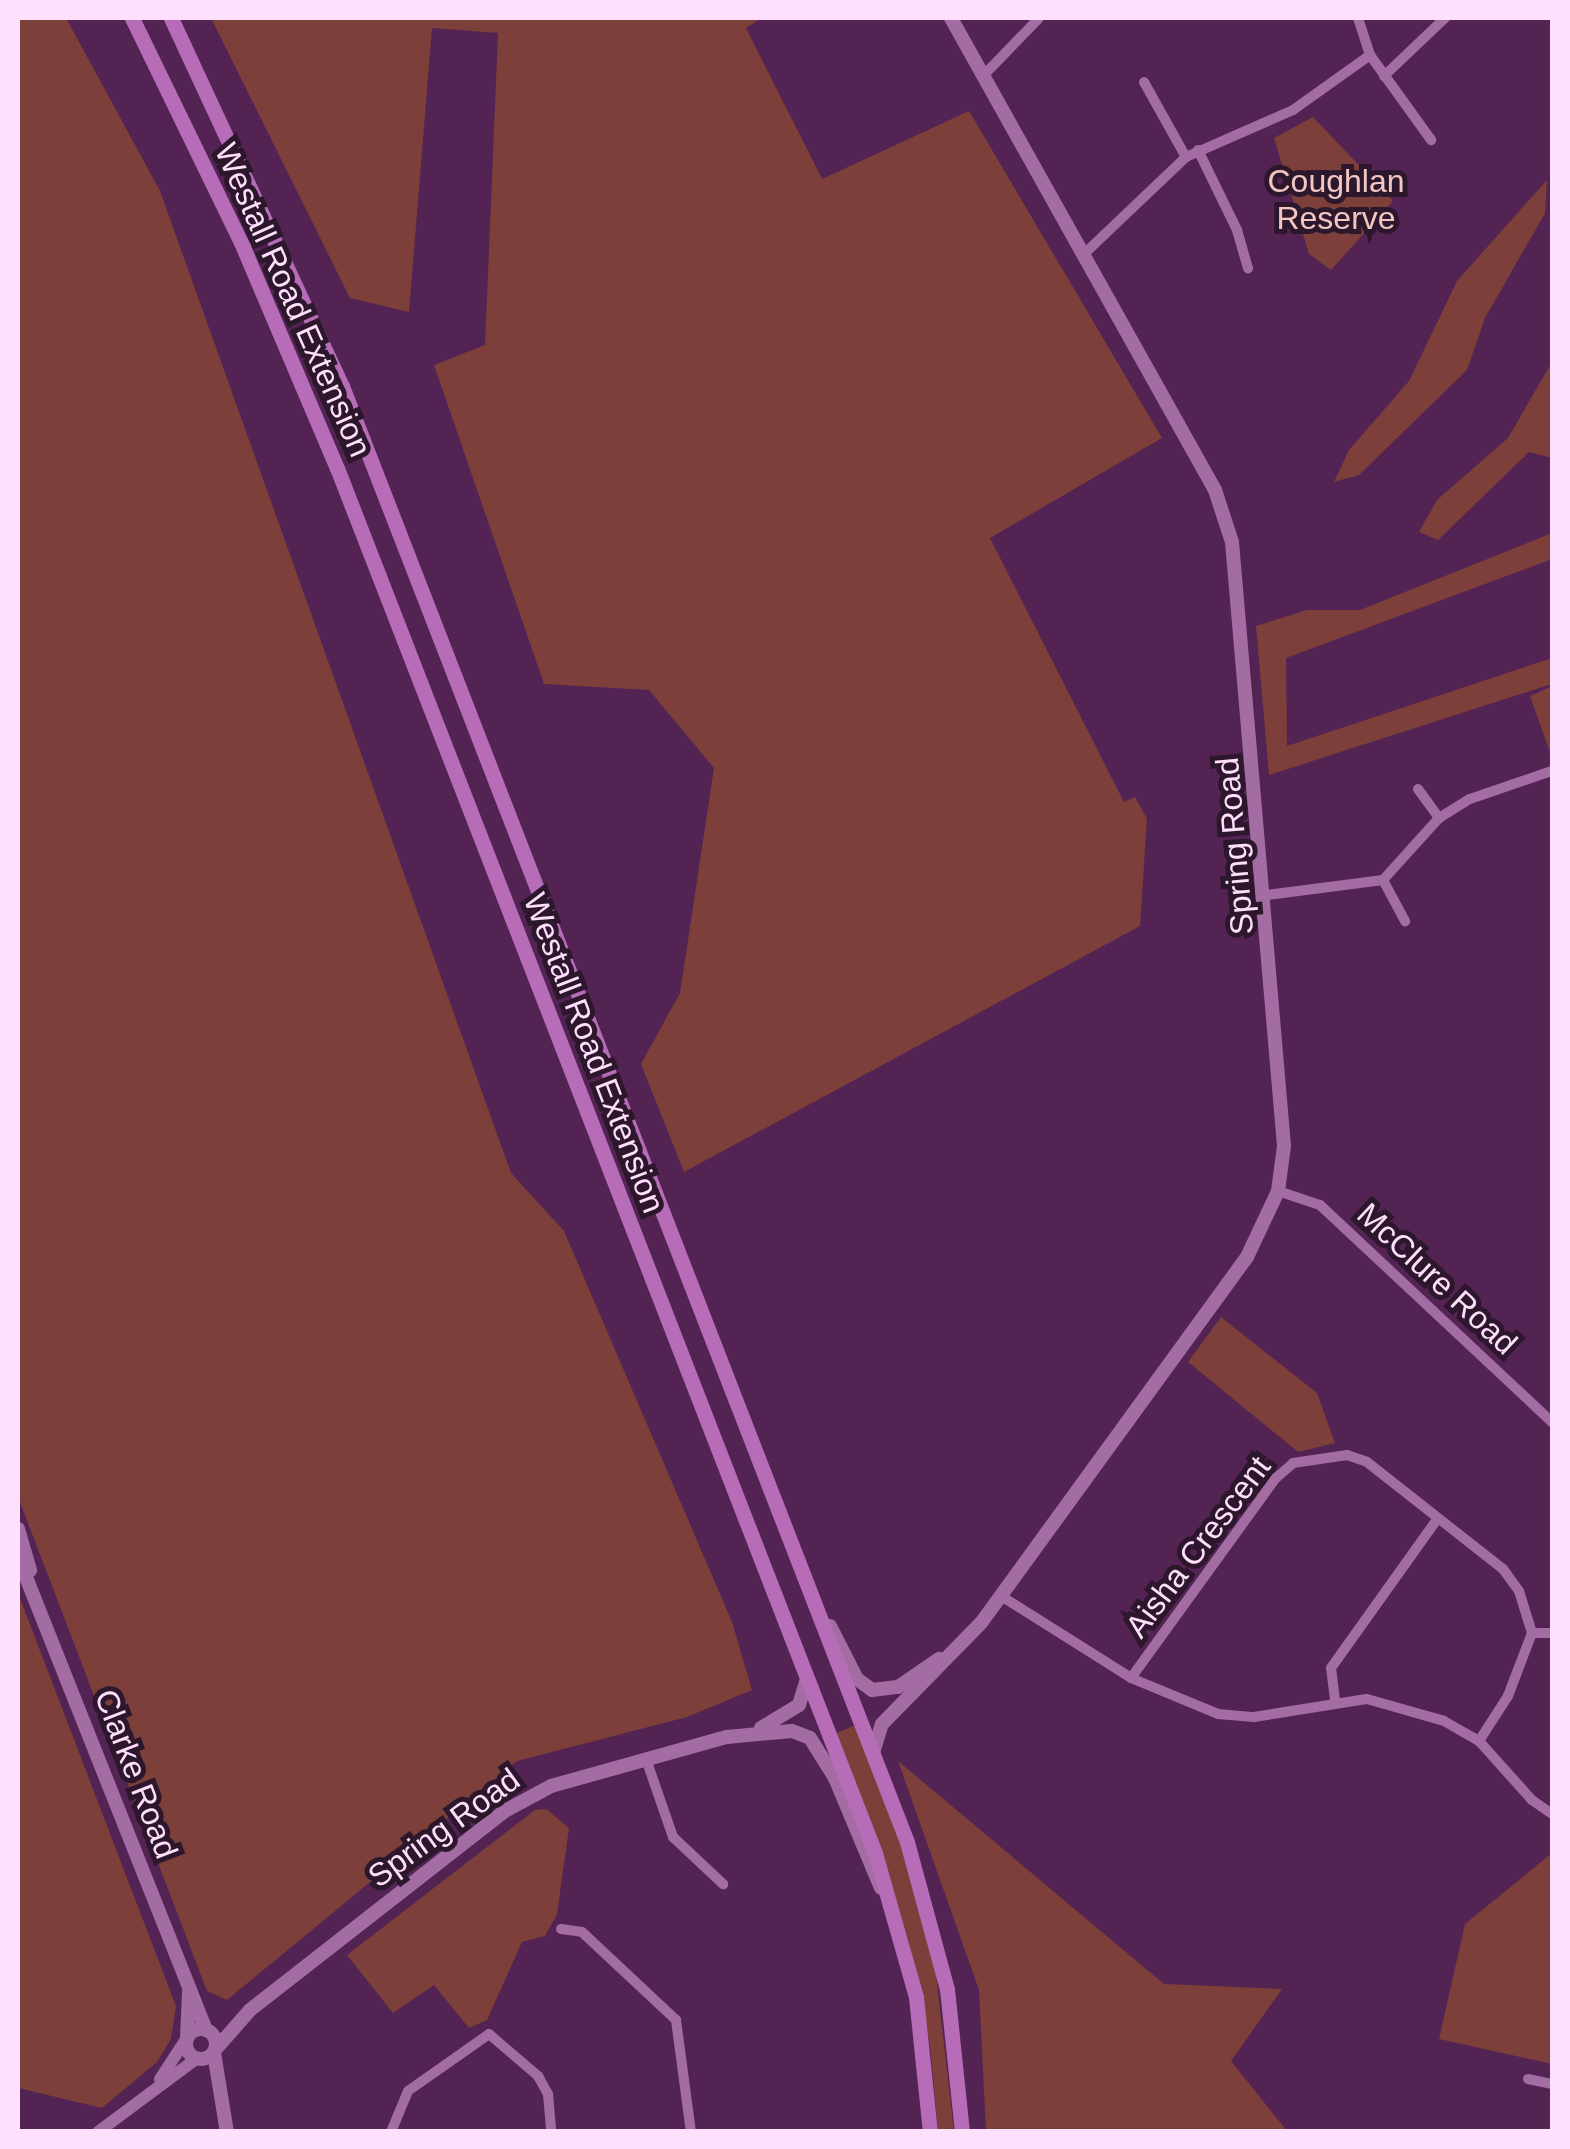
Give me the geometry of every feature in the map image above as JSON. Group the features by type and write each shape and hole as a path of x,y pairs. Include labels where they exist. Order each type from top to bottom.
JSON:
{"highway":[{"name":"Westall Road Extension","path":"132,18 244,247 337,468 807,1678 895,1912 916,1997 930,2132"},
{"name":"Westall Road Extension","path":"171,18 342,386 874,1753 907,1842 947,1988 962,2132"}],"main road":[{"name":"Spring Road","path":"874,1753 882,1724 964,1642 1001,1596 1247,1257 1278,1191 1284,1117 1267,894 1232,542 1215,490 952,18"},
{"name":"Clarke Road","path":"18,1530 31,1576 214,2052"},
{"name":"Clarke Road","path":"18,1556 31,1576"},
{"name":"Spring Road","path":"802,1570 850,1668 872,1690 898,1686 964,1642"},
{"name":"Spring Road","path":"214,2052 250,2010 502,1812 552,1786 756,1731 794,1710 807,1678"},
{"name":"Spring Road","path":"756,1731 805,1734 836,1778 895,1912"},
{"name":"Clarke Road","path":"186,2040 189,1992"},
{"name":"Spring Road","path":"186,2040 250,2010"},
{"path":"186,2040 219,2092"},
{"path":"197,2059 214,2052 227,2132"}],"street":[{"path":"984,74 1039,18"},
{"path":"1358,18 1370,55 1432,140"},
{"path":"1384,76 1445,18"},
{"path":"1084,254 1186,158 1293,110 1370,55"},
{"path":"1144,82 1186,158"},
{"path":"1198,150 1238,230 1248,268"},
{"path":"1267,894 1384,880 1439,818 1470,799 1552,771"},
{"path":"1418,789 1439,818"},
{"path":"1384,880 1405,920"},
{"name":"McClure Road","path":"1278,1191 1320,1205 1552,1422"},
{"name":"Aisha Crescent","path":"1131,1678 1276,1478 1294,1463 1319,1455 1367,1462 1502,1569 1518,1591 1532,1633"},
{"path":"1335,1700 1331,1668 1438,1518"},
{"path":"1001,1596 1131,1678 1218,1714 1284,1714 1335,1700 1405,1706 1479,1740 1532,1800 1552,1814"},
{"path":"1479,1740 1508,1696 1532,1633 1552,1633"},
{"path":"646,1759 673,1837 723,1884"},
{"path":"562,1929 582,1932 676,2020 690,2132"},
{"path":"391,2132 408,2091 489,2034 538,2076 548,2094 551,2132"},
{"path":"156,2085 186,2040"},
{"path":"98,2132 156,2085 197,2059"},
{"path":"1528,2078 1552,2084"}],"green space":[{"path":"18,18 66,18 160,191 511,1173 564,1231 732,1622 752,1690 687,1717 517,1761 227,2000 207,1991 18,1497"},
{"path":"211,18 762,18 746,28 822,179 969,111 1162,438 990,538 1124,802 1135,797 1147,819 1140,926 684,1172 641,1064 680,993 714,768 649,690 544,684 434,365 485,345 498,33 432,28 409,312 350,298"},
{"name":"Coughlan Reserve","path":"1313,117 1393,201 1331,270 1309,254 1274,138"},
{"path":"1547,180 1545,213 1485,318 1467,370 1359,475 1334,482 1349,450 1409,381 1457,281"},
{"path":"1552,362 1552,458 1529,452 1438,540 1419,532 1437,500 1508,438"},
{"path":"1552,533 1552,559 1286,658 1287,746 1552,658 1552,684 1269,775 1256,626 1307,610 1360,610"},
{"path":"1552,686 1552,758 1530,696"},
{"path":"1221,1317 1317,1393 1335,1443 1298,1452 1188,1362"},
{"path":"18,1593 176,2006 171,2039 157,2062 102,2108 18,2088"},
{"path":"856,1725 902,1845 936,1975 954,2131 938,2131 930,2046 908,1939 834,1734"},
{"path":"898,1761 1164,1984 1282,1989 1231,2061 1287,2131 986,2131 979,1990"},
{"path":"546,1809 569,1828 557,1914 545,1936 522,1942 487,2020 469,2028 434,1985 393,2013 347,1955 535,1810"},
{"path":"1552,1853 1552,2064 1439,2039 1465,1924"}]}
